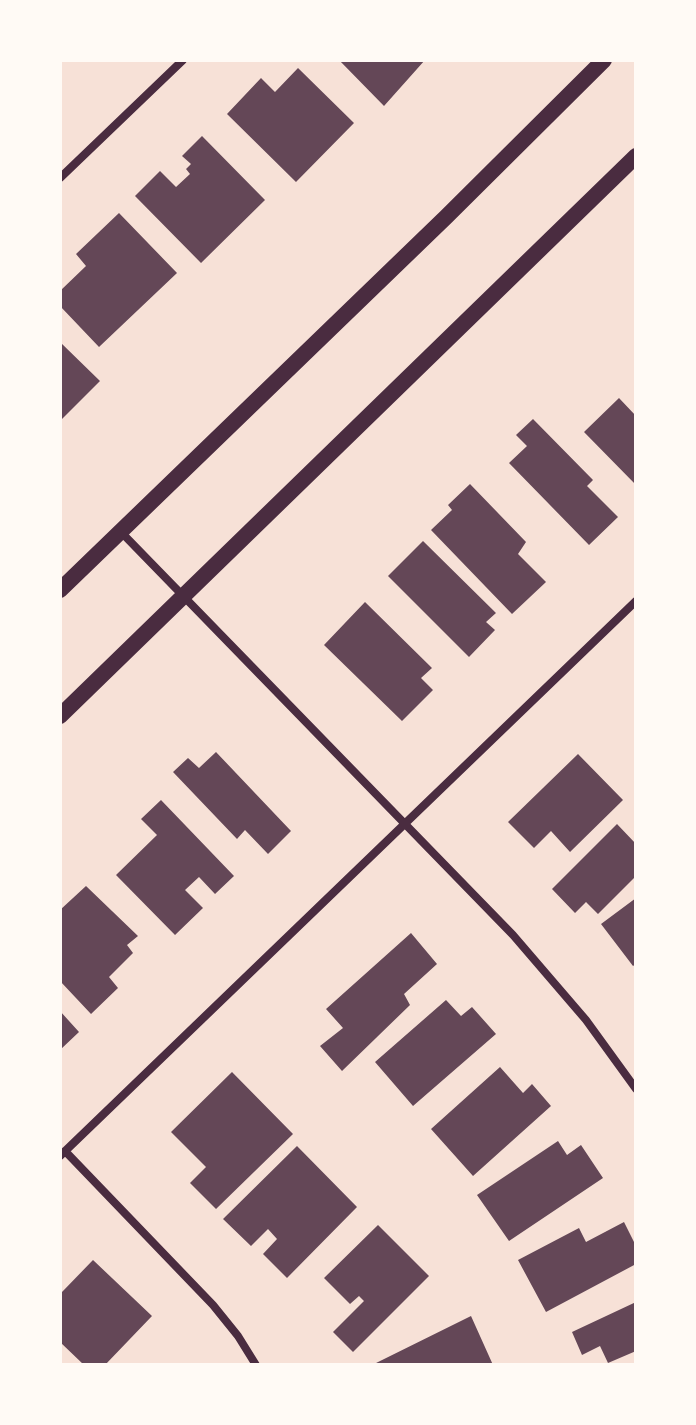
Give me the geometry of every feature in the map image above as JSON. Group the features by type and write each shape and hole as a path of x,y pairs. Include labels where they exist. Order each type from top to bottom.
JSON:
{"main road":[{"path":"60,590 469,195 604,60"},
{"path":"60,716 636,156"}],"street":[{"path":"60,178 183,60"},
{"path":"121,531 406,823 553,979 621,1065 636,1089"},
{"path":"256,1365 213,1305 63,1154 636,601"}],"building":[{"path":"339,60 425,60 384,106"},
{"path":"298,68 354,123 296,182 227,114 261,78 275,92"},
{"path":"202,136 265,200 201,263 135,196 160,171 176,187 190,174 186,169 191,164 182,156"},
{"path":"119,213 177,273 99,347 60,306 60,291 86,266 76,254"},
{"path":"60,342 100,381 60,421"},
{"path":"619,398 636,416 636,485 584,432"},
{"path":"533,419 593,480 587,486 618,517 589,545 509,463 527,446 516,435"},
{"path":"470,484 526,542 518,554 546,582 512,614 431,530 452,510 448,505"},
{"path":"423,541 496,613 486,622 495,630 469,657 388,576"},
{"path":"365,602 432,668 421,678 433,690 402,721 324,645"},
{"path":"216,752 291,831 268,854 245,830 237,839 173,772 188,758 199,768"},
{"path":"578,754 623,800 570,852 551,831 534,848 508,822"},
{"path":"161,800 234,876 215,894 199,877 185,890 203,908 175,935 116,875 157,835 141,819"},
{"path":"617,824 636,844 636,876 598,914 586,902 575,913 552,889"},
{"path":"86,886 138,936 127,945 133,953 109,977 118,988 91,1014 60,981 60,910"},
{"path":"636,898 636,964 633,966 601,924"},
{"path":"411,933 437,964 404,994 410,1005 342,1071 320,1046 343,1028 326,1009"},
{"path":"446,1000 461,1016 472,1007 496,1034 413,1106 375,1062"},
{"path":"60,1011 79,1032 60,1050"},
{"path":"500,1067 523,1093 532,1084 551,1106 473,1176 431,1129"},
{"path":"232,1072 293,1134 216,1209 190,1183 206,1167 171,1132"},
{"path":"558,1141 567,1155 581,1145 603,1178 509,1241 477,1195"},
{"path":"297,1146 357,1207 287,1278 263,1254 277,1239 268,1229 251,1246 223,1219"},
{"path":"624,1222 636,1246 636,1264 546,1312 518,1260 579,1228 586,1242"},
{"path":"378,1225 429,1276 353,1352 333,1332 364,1301 359,1296 350,1304 324,1278"},
{"path":"93,1260 152,1316 105,1365 84,1365 60,1342 60,1290 62,1292"},
{"path":"636,1302 636,1351 608,1363 600,1346 582,1355 572,1332"},
{"path":"471,1316 493,1365 372,1365"}]}
